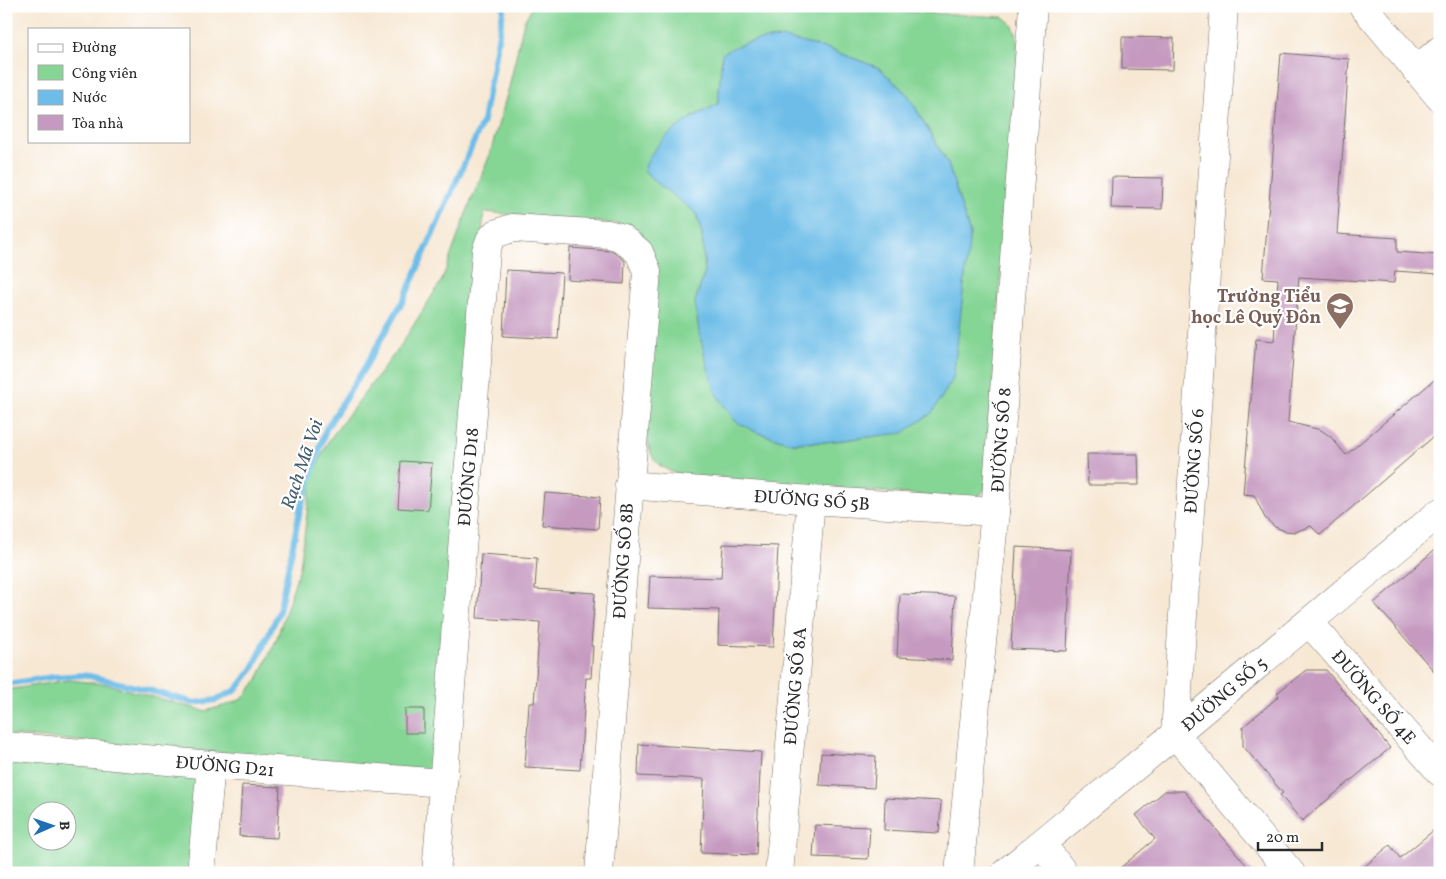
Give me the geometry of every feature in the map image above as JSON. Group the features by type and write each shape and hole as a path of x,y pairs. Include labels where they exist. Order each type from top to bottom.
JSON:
{"street":[{"name":"ĐƯỜNG SỐ 8","path":"958,873 995,512 1033,6"},
{"path":"1209,6 1224,6"},
{"name":"ĐƯỜNG SỐ 6","path":"1175,734 1224,6"},
{"path":"1363,6 1440,98"},
{"path":"1416,70 1440,50"},
{"name":"ĐƯỜNG D18","path":"436,873 486,251 490,240 495,234 512,228 608,234 620,237 639,252"},
{"name":"ĐƯỜNG SỐ 8B","path":"599,873 647,271 639,252"},
{"name":"ĐƯỜNG SỐ 5B","path":"629,485 811,500 995,512"},
{"name":"ĐƯỜNG SỐ 8A","path":"779,873 811,500"},
{"name":"ĐƯỜNG SỐ 5","path":"1005,873 1175,734 1440,512"},
{"name":"ĐƯỜNG SỐ 4E","path":"1309,622 1435,757"},
{"path":"1175,734 1292,873"},
{"name":"ĐƯỜNG D21","path":"6,746 211,765 444,783"},
{"path":"201,873 211,765"},
{"path":"1042,844 1064,873"}],"green space":[{"path":"533,6 806,6 1003,17 1012,24 1018,39 985,490 975,497 963,499 677,474 663,468 652,455 647,435 651,249 643,238 619,224 484,212 439,754 434,765 426,770 6,735 6,690 69,680 106,684 205,711 242,699 258,679 277,638 300,567 312,476 329,440 399,348 442,280 489,157 509,87 524,21","holes":["829,49 879,68 908,95 948,164 970,234 860,438 791,443 756,432 695,302 705,272 702,234 696,212 679,198 692,117 718,104 723,54"]},
{"path":"6,756 198,776 192,873 6,873"}],"water":[{"path":"784,38 829,49 879,68 908,95 948,164 970,234 953,379 932,413 903,433 825,442 791,443 756,432 735,421 716,394 699,332 695,302 705,272 702,234 696,213 653,180 644,170 656,148 674,130 718,104 722,54 744,43"}],"building":[{"path":"1122,37 1174,38 1173,70 1122,69"},
{"path":"1281,53 1349,59 1337,234 1397,238 1397,252 1440,255 1440,274 1395,271 1394,283 1299,277 1288,422 1321,430 1331,437 1346,455 1440,375 1440,431 1320,535 1311,526 1295,532 1275,527 1265,518 1254,495 1243,494 1256,339 1274,341 1278,279 1263,278"},
{"path":"1112,177 1163,178 1162,209 1111,208"},
{"path":"570,248 613,251 625,261 624,284 568,280"},
{"path":"506,270 562,273 558,339 503,336"},
{"path":"1087,454 1138,454 1139,485 1088,485"},
{"path":"401,461 432,463 428,510 398,508"},
{"path":"545,493 600,497 598,529 542,525"},
{"path":"723,544 778,546 773,647 718,645 719,610 648,608 650,576 721,578"},
{"path":"1440,545 1440,678 1374,603"},
{"path":"1016,547 1071,550 1067,651 1011,649"},
{"path":"481,554 537,558 535,589 595,593 591,646 593,646 591,678 586,678 580,770 525,767 529,703 534,703 540,622 477,618"},
{"path":"900,594 955,596 952,660 897,657"},
{"path":"1306,670 1326,670 1390,748 1302,821 1280,795 1283,793 1243,746 1243,727 1279,696 1277,693"},
{"path":"405,709 424,709 424,733 405,733"},
{"path":"639,744 761,752 756,855 701,853 704,779 638,776"},
{"path":"821,753 876,756 874,788 819,785"},
{"path":"242,785 280,787 277,838 239,836"},
{"path":"1165,791 1184,791 1253,873 1114,873 1155,839 1136,815"},
{"path":"885,798 941,801 939,833 884,830"},
{"path":"815,825 870,827 868,859 813,857"},
{"path":"1440,825 1440,873 1357,873 1390,845 1400,858"}],"waterway":[{"name":"Rạch Mã Voi","path":"6,684 53,677 85,675 194,703 216,700 236,690 253,668 279,612 300,510 326,429 365,367 404,299 483,121 504,6"}],"place":[{"name":"Trường Tiểu học Lê Quý Đôn","path":"1340,330"}]}
